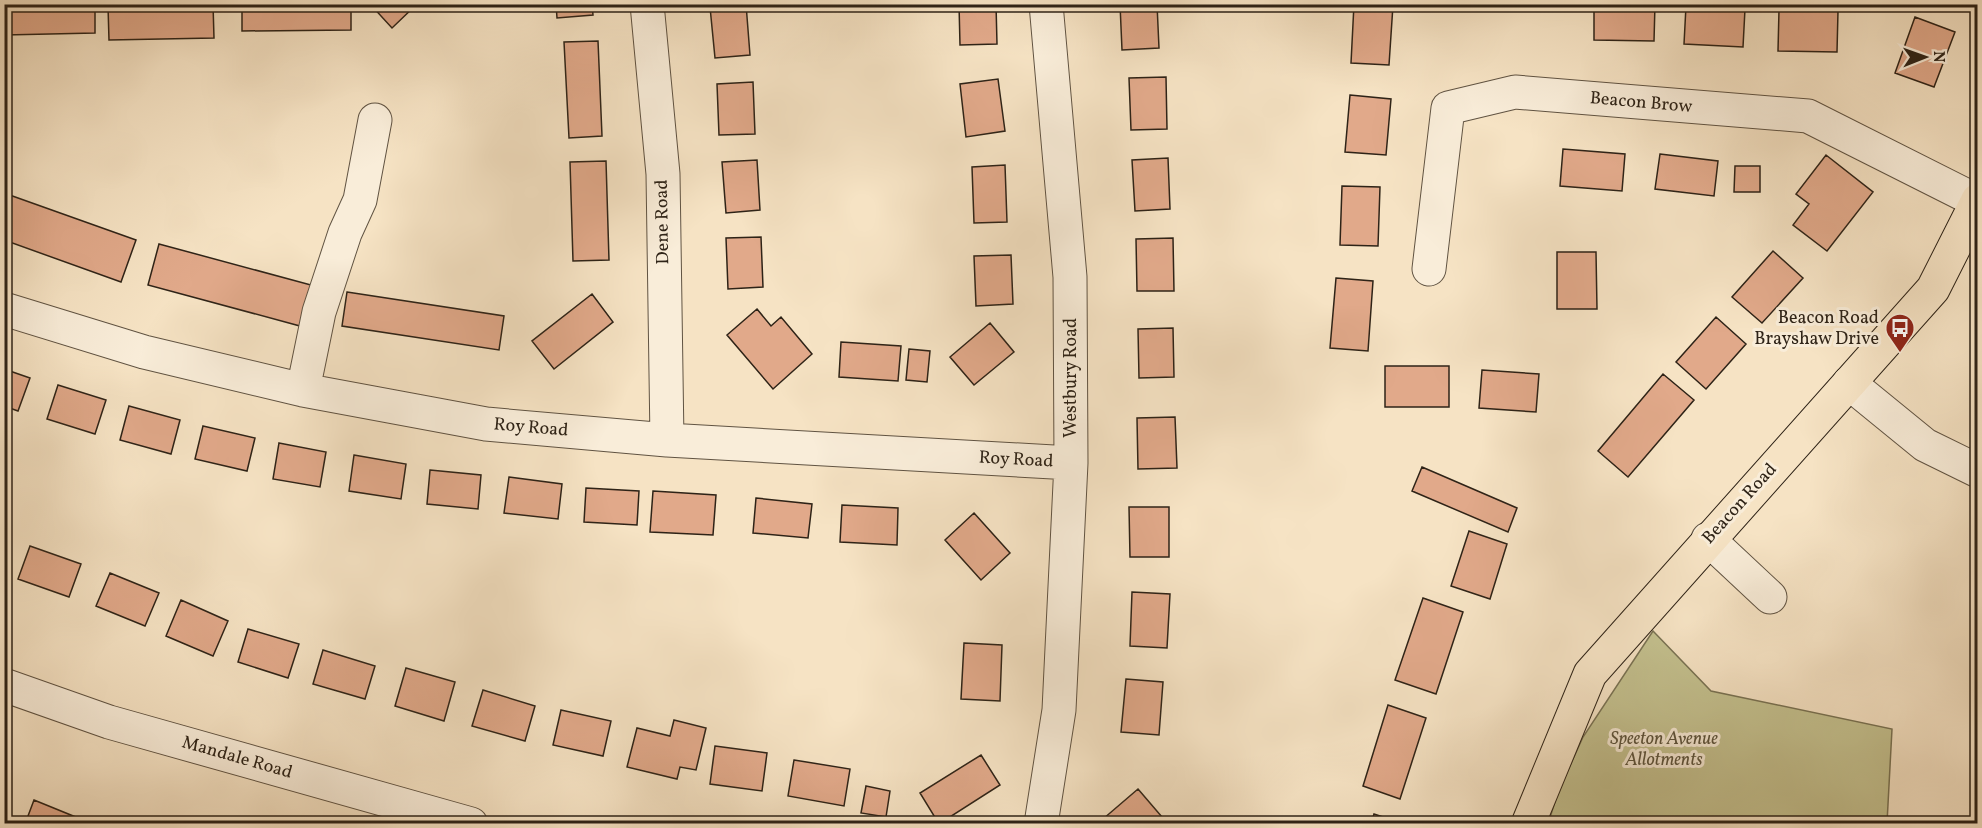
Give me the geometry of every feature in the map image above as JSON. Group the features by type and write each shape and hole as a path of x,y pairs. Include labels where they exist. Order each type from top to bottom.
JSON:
{"main road":[{"name":"Beacon Road","path":"1528,824 1590,674 1933,289 1977,200"}],"street":[{"name":"Dene Road","path":"647,4 663,174 667,440"},
{"name":"Westbury Road","path":"1041,824 1059,710 1071,463 1070,277 1046,4"},
{"name":"Beacon Brow","path":"1429,269 1448,108 1515,93 1808,116 1977,200"},
{"path":"303,390 319,312 345,233 360,200 375,120"},
{"name":"Roy Road","path":"4,309 144,352 303,390 486,424 667,440 1071,463"},
{"path":"1849,383 1925,445 1977,471"},
{"path":"1708,539 1770,597"},
{"name":"Mandale Road","path":"4,685 109,722 471,824"}],"green space":[{"name":"Speeton Avenue Allotments","path":"1653,631 1711,691 1892,729 1887,823 1548,824 1558,792 1583,737"}],"building":[{"path":"4,4 95,4 95,33 4,35"},
{"path":"213,4 214,38 109,40 108,6"},
{"path":"242,4 351,4 351,30 242,31"},
{"path":"370,4 417,4 392,28"},
{"path":"556,4 592,4 593,15 557,18"},
{"path":"746,4 750,55 715,58 710,7"},
{"path":"959,4 996,4 997,44 960,45"},
{"path":"1120,4 1157,4 1159,48 1122,50"},
{"path":"1354,4 1393,5 1389,65 1351,63"},
{"path":"1594,4 1655,4 1654,41 1594,40"},
{"path":"1686,6 1745,9 1743,47 1684,44"},
{"path":"1779,10 1838,11 1837,52 1778,51"},
{"path":"1915,17 1955,32 1934,87 1895,73"},
{"path":"598,41 602,136 569,138 564,42"},
{"path":"1166,77 1167,129 1131,130 1129,78"},
{"path":"998,79 1005,131 966,137 960,84"},
{"path":"753,82 755,134 719,135 717,84"},
{"path":"1350,95 1391,99 1386,155 1345,152"},
{"path":"1563,149 1625,154 1622,191 1560,186"},
{"path":"1660,154 1718,161 1714,196 1655,189"},
{"path":"1826,155 1873,192 1827,251 1793,225 1809,204 1796,194"},
{"path":"1168,158 1170,209 1135,211 1132,160"},
{"path":"757,160 760,210 726,213 722,162"},
{"path":"606,161 609,260 573,261 570,162"},
{"path":"1005,165 1007,222 974,223 972,167"},
{"path":"1735,166 1760,166 1760,192 1734,192"},
{"path":"1342,186 1380,187 1378,246 1340,245"},
{"path":"4,193 136,240 121,282 4,240"},
{"path":"761,237 763,287 728,289 726,238"},
{"path":"1173,238 1174,291 1137,291 1136,239"},
{"path":"159,244 311,285 300,326 148,285"},
{"path":"1773,251 1803,278 1762,323 1732,297"},
{"path":"1557,252 1596,252 1597,309 1557,309"},
{"path":"1011,255 1013,304 976,306 974,256"},
{"path":"1336,278 1373,281 1368,351 1330,348"},
{"path":"347,292 504,316 499,350 342,326"},
{"path":"592,294 613,322 554,369 532,341"},
{"path":"757,309 771,326 781,317 812,354 773,389 727,335"},
{"path":"1716,317 1746,344 1706,389 1676,362"},
{"path":"990,323 1014,352 974,385 950,357"},
{"path":"1173,328 1174,377 1139,378 1138,329"},
{"path":"841,342 901,346 898,381 839,377"},
{"path":"909,349 930,351 927,382 906,380"},
{"path":"1385,366 1449,366 1449,407 1385,407"},
{"path":"4,369 30,378 18,411 4,406"},
{"path":"1482,370 1539,374 1536,412 1479,408"},
{"path":"1663,374 1694,400 1628,477 1598,451"},
{"path":"58,385 106,400 95,434 47,419"},
{"path":"129,406 180,420 171,454 120,440"},
{"path":"1175,417 1177,468 1138,469 1137,418"},
{"path":"203,426 255,438 247,471 195,459"},
{"path":"279,443 326,452 320,487 273,479"},
{"path":"354,455 406,464 401,499 349,491"},
{"path":"1422,467 1517,508 1508,532 1412,491"},
{"path":"430,470 481,475 478,509 427,504"},
{"path":"509,477 562,484 558,519 504,513"},
{"path":"586,488 639,491 637,525 584,522"},
{"path":"653,491 716,495 713,535 650,532"},
{"path":"756,498 812,504 808,538 753,533"},
{"path":"842,505 898,508 897,545 840,542"},
{"path":"1129,507 1169,507 1169,557 1130,557"},
{"path":"974,513 1010,553 981,580 945,540"},
{"path":"1469,531 1507,544 1490,599 1451,586"},
{"path":"30,546 81,564 69,597 18,579"},
{"path":"110,573 159,593 145,626 96,606"},
{"path":"1132,592 1170,594 1167,648 1130,646"},
{"path":"1423,598 1463,612 1436,694 1395,680"},
{"path":"181,600 228,621 213,656 166,636"},
{"path":"248,629 299,644 288,678 238,662"},
{"path":"964,643 1002,645 1000,701 961,699"},
{"path":"323,650 375,666 365,699 313,684"},
{"path":"406,668 455,682 444,721 395,706"},
{"path":"1126,679 1163,682 1159,735 1121,732"},
{"path":"483,690 535,706 525,741 472,726"},
{"path":"1388,705 1426,718 1400,799 1363,786"},
{"path":"561,710 611,721 603,756 553,745"},
{"path":"674,720 706,728 696,770 680,767 677,779 627,767 637,728 670,736"},
{"path":"715,746 767,753 762,791 710,784"},
{"path":"981,755 1000,785 939,824 920,793"},
{"path":"794,760 850,769 844,806 788,796"},
{"path":"866,786 890,791 886,817 861,813"},
{"path":"1138,789 1168,824 1107,824 1103,819"},
{"path":"34,800 83,820 81,824 25,824"},
{"path":"1374,814 1404,824 1371,824"}],"place":[{"name":"Beacon Road Brayshaw Drive","path":"1900,354"}]}
